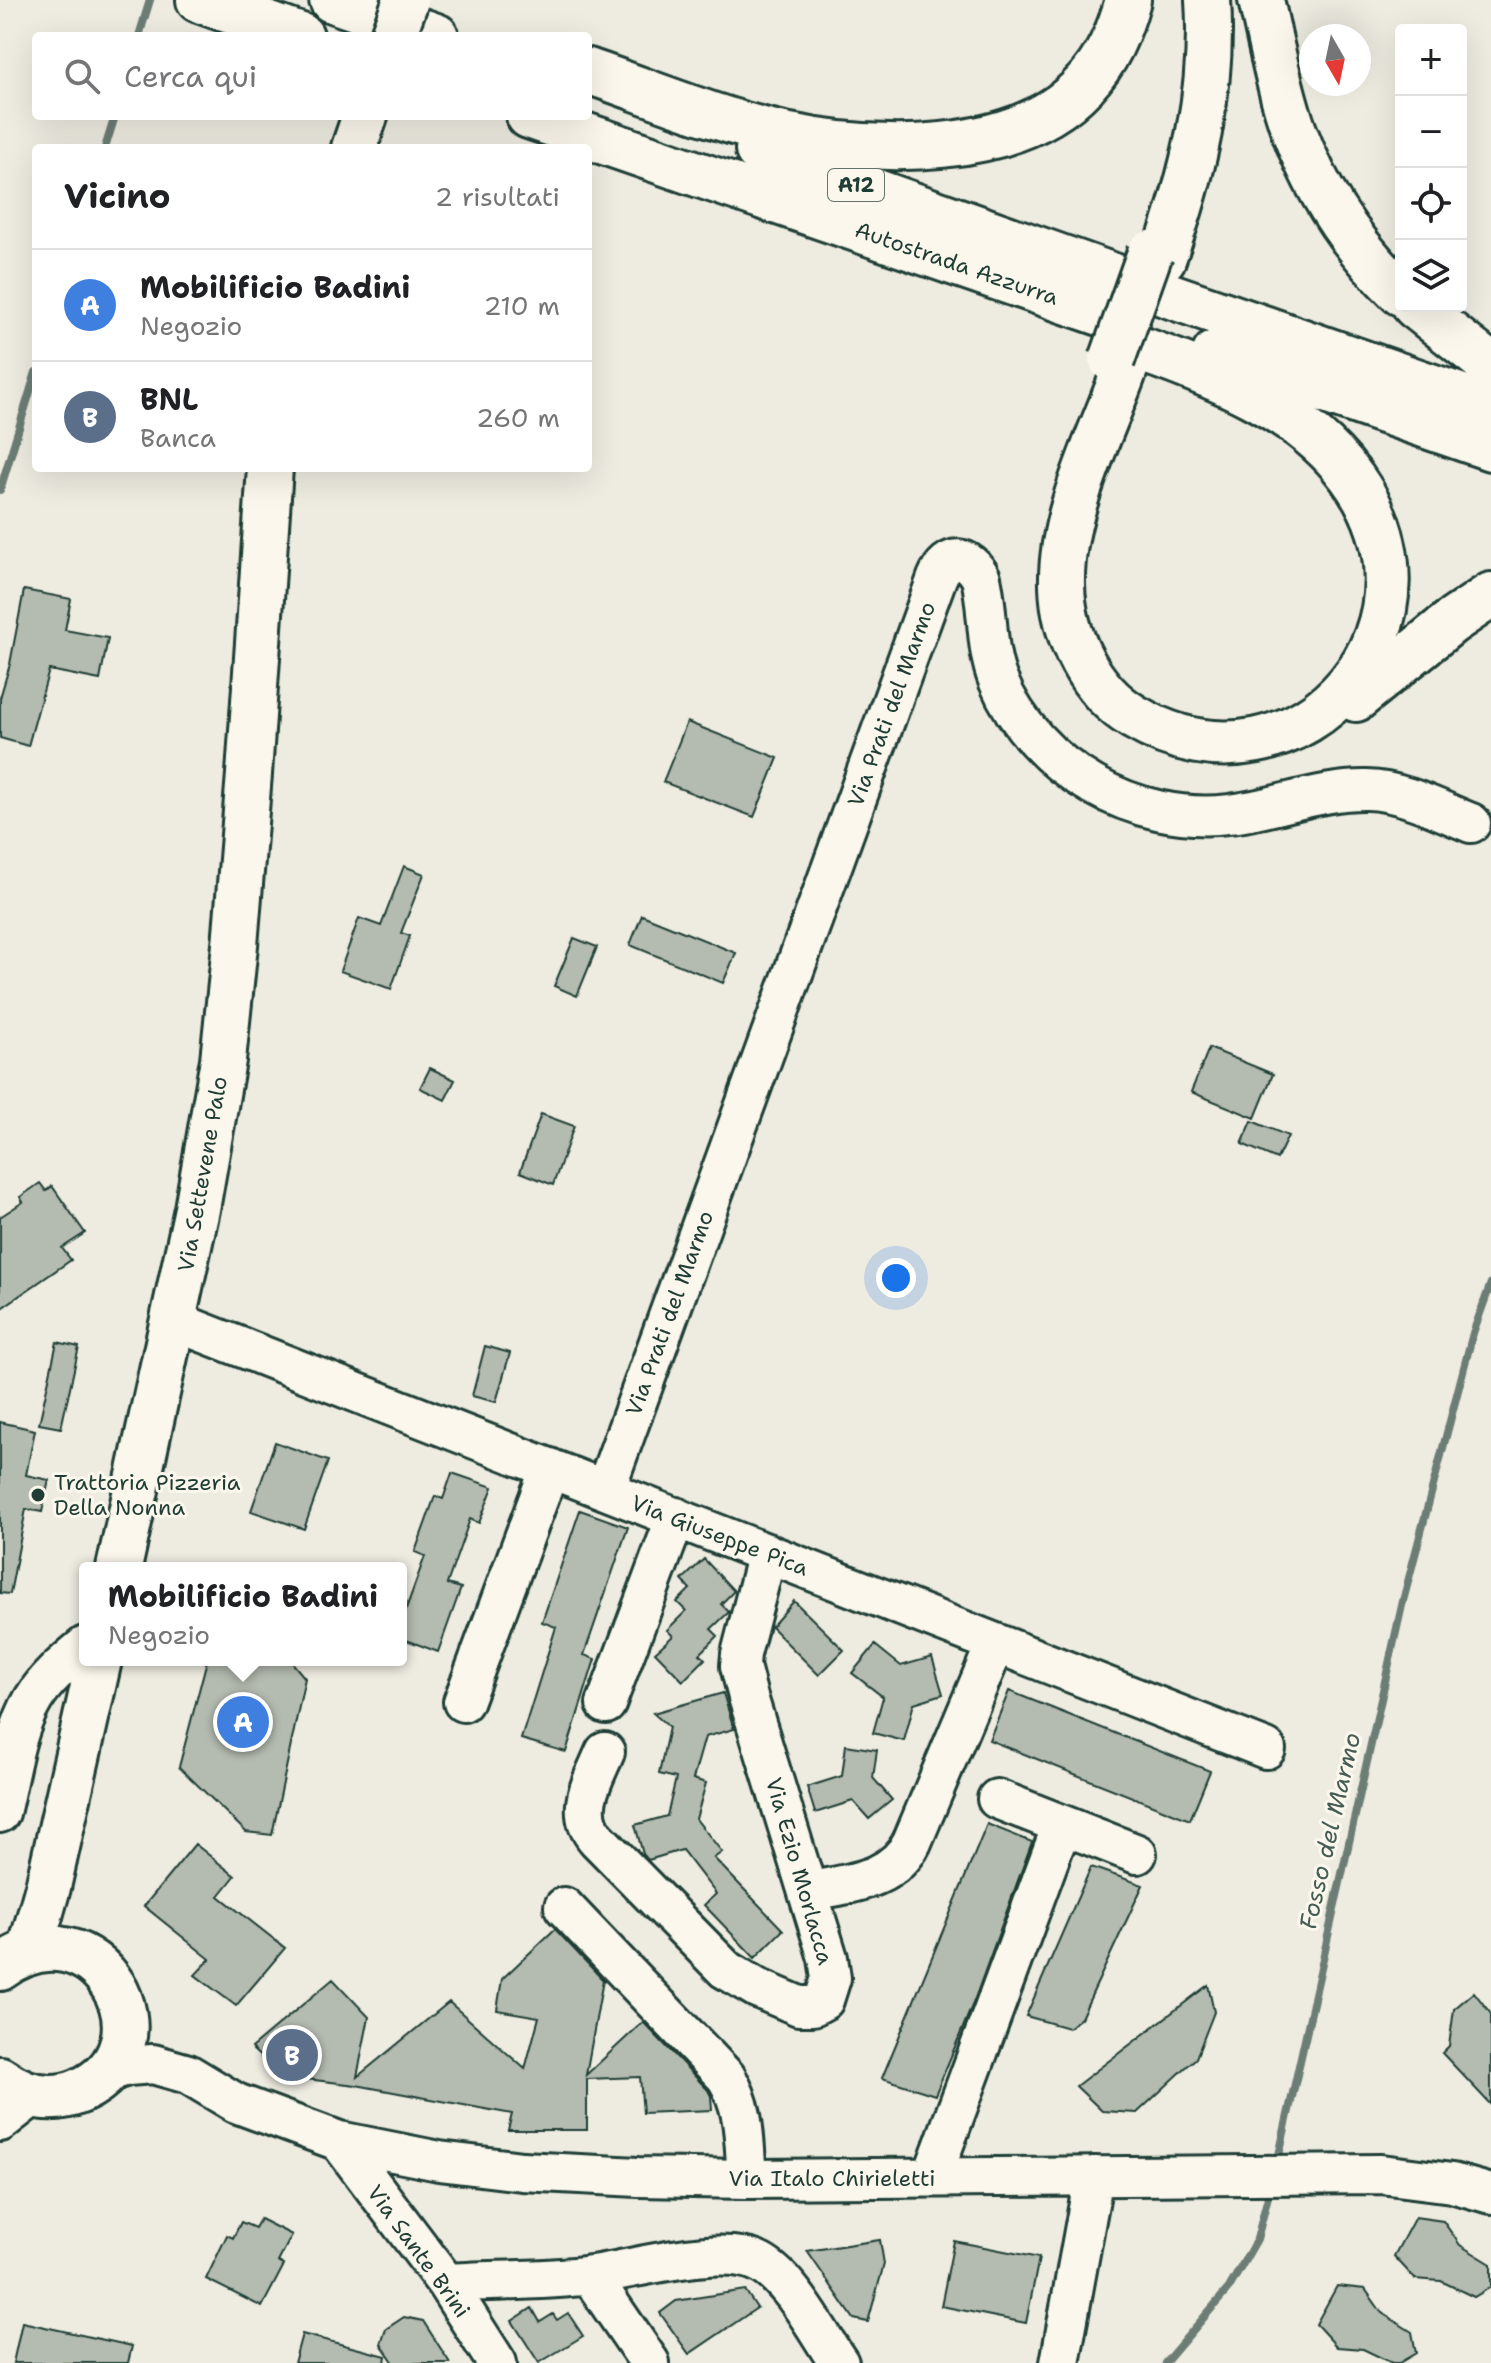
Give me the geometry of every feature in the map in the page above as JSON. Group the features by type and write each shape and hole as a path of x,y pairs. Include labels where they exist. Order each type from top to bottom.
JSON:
{"main road":[{"path":"199,0 290,32"},
{"path":"332,0 424,32"},
{"path":"394,32 406,0"},
{"path":"592,72 784,135 874,146 945,144 1014,128 1071,97 1090,79 1107,56 1128,0"},
{"path":"541,120 584,134 696,187 1134,318 1243,392 1291,420 1342,465 1373,514 1387,570 1386,600 1378,637 1358,674 1322,709 1300,723 1249,743 1215,744 1178,737 1146,724 1120,708 1095,680 1081,657 1065,612 1063,561 1074,509 1134,318 1187,127 1195,70 1196,0"},
{"path":"1208,0 1207,76 1188,183 1057,526 1050,567 1049,599 1057,636 1073,673 1104,711 1133,733 1161,746 1211,756 1242,756 1285,745 1321,726 1451,622 1491,595"},
{"path":"1261,0 1294,128 1313,175 1354,240 1395,286"},
{"name":"Autostrada Azzurra","path":"592,92 1134,318 1491,448"},
{"path":"355,144 364,120"},
{"path":"1423,312 1491,366"},
{"name":"Autostrada Azzurra","path":"1134,318 1491,407"},
{"name":"Via Settevene Palo","path":"120,1562 205,1170 223,1060 249,774 270,472"},
{"path":"11,2099 68,2096 91,2085 107,2072 125,2031 119,1994 107,1975 91,1960 34,1957 98,1666"}],"street":[{"name":"Via Prati del Marmo","path":"605,1490 937,578 945,564 951,560 964,560 973,565 981,578 995,670 1021,720 1055,757 1113,797 1144,809 1204,816 1370,790 1417,801 1471,823"},
{"name":"Via Giuseppe Pica","path":"174,1321 1266,1749"},
{"path":"463,1702 550,1468"},
{"path":"606,1704 676,1517"},
{"name":"Via Ezio Morlacca","path":"605,1752 586,1801 586,1819 592,1833 725,1969 757,1988 806,2007 824,2000 831,1978 828,1958 740,1666 744,1633 767,1553"},
{"path":"808,1892 876,1876 902,1859 996,1643"},
{"path":"0,1813 20,1733 32,1701 53,1674 79,1651"},
{"path":"997,1799 1137,1854"},
{"path":"932,2177 1062,1825"},
{"path":"564,1907 726,2077 742,2113 747,2179"},
{"path":"124,2011 139,2030 173,2055 188,2074"},
{"path":"107,2072 153,2064 188,2074"},
{"name":"Via Italo Chirieletti","path":"188,2074 236,2103 339,2141 439,2161 522,2171 747,2179 1325,2173 1407,2175 1491,2194"},
{"name":"Via Sante Brini","path":"339,2141 446,2283 497,2363"},
{"path":"1060,2363 1094,2176"},
{"path":"446,2283 590,2275 717,2255 736,2255 767,2268 785,2284 839,2363"},
{"path":"590,2275 650,2363"}],"building":[{"path":"24,590 71,599 65,630 108,638 100,680 49,670 28,746 0,738 0,698"},
{"path":"687,722 778,758 754,817 663,782"},
{"path":"404,866 424,874 401,933 410,936 391,989 340,971 359,918 381,926"},
{"path":"642,915 736,953 723,983 630,945"},
{"path":"574,938 597,947 577,996 554,986"},
{"path":"1209,1048 1273,1074 1255,1118 1191,1092"},
{"path":"430,1068 455,1080 445,1100 420,1088"},
{"path":"541,1114 574,1126 553,1185 520,1172"},
{"path":"1252,1121 1288,1136 1277,1159 1242,1144"},
{"path":"40,1183 46,1191 52,1186 85,1233 62,1248 71,1260 0,1309 0,1217 23,1202 20,1197"},
{"path":"57,1342 79,1347 61,1428 39,1424"},
{"path":"485,1346 510,1353 496,1402 472,1396"},
{"path":"0,1422 35,1430 26,1475 49,1480 42,1512 26,1509 10,1594 0,1593"},
{"path":"275,1442 328,1461 304,1529 251,1511"},
{"path":"452,1473 493,1487 479,1523 470,1519 447,1584 461,1588 438,1652 407,1640 407,1606 425,1556 415,1552 435,1496 443,1499"},
{"path":"580,1510 628,1527 584,1655 595,1659 566,1752 521,1739 556,1627 542,1622"},
{"path":"704,1559 734,1591 721,1604 729,1612 711,1629 718,1636 700,1654 705,1659 683,1681 655,1652 673,1636 667,1630 686,1611 677,1602 690,1589 682,1580"},
{"path":"794,1601 844,1650 819,1675 771,1627"},
{"path":"875,1645 901,1666 932,1657 943,1694 914,1703 904,1741 873,1733 883,1697 852,1673"},
{"path":"205,1666 295,1666 305,1678 272,1835 246,1832 179,1767"},
{"path":"1009,1691 1210,1771 1190,1820 989,1740"},
{"path":"723,1693 734,1729 705,1737 693,1779 706,1783 696,1819 722,1852 714,1858 783,1930 755,1958 704,1905 716,1894 682,1850 648,1860 643,1854 635,1825 667,1816 676,1778 659,1774 669,1727 653,1713"},
{"path":"846,1745 877,1750 873,1778 892,1800 869,1819 853,1801 815,1813 807,1787 842,1776"},
{"path":"987,1824 1032,1842 974,2001 935,2095 882,2078"},
{"path":"195,1844 235,1876 219,1896 285,1948 236,2006 195,1975 210,1959 144,1906"},
{"path":"1091,1867 1143,1885 1081,2018 1068,2028 1026,2016"},
{"path":"555,1929 603,1980 586,2075 643,2022 708,2090 712,2110 643,2113 640,2077 587,2079 587,2130 508,2130 512,2114 356,2085 281,2076 251,2048 333,1979 369,2017 357,2077 449,2002 525,2069 539,2017 497,2010 502,1979"},
{"path":"1208,1985 1214,2012 1196,2058 1137,2113 1102,2111 1076,2086"},
{"path":"1474,1992 1491,2014 1491,2105 1442,2053 1449,2046 1454,2009"},
{"path":"1415,2217 1443,2221 1460,2245 1491,2264 1491,2287 1474,2297 1441,2281 1415,2279 1394,2256"},
{"path":"260,2219 292,2235 278,2262 284,2265 262,2307 206,2279 227,2235 233,2238 241,2222 255,2228"},
{"path":"880,2240 884,2264 868,2322 854,2319 807,2251"},
{"path":"954,2241 1039,2258 1026,2323 941,2306"},
{"path":"1337,2286 1365,2289 1382,2313 1412,2332 1416,2353 1399,2363 1392,2363 1363,2349 1337,2347 1316,2324"},
{"path":"745,2290 757,2308 689,2354 660,2313 676,2301"},
{"path":"532,2308 540,2322 553,2314 557,2320 568,2313 583,2336 539,2363 512,2321"},
{"path":"404,2317 423,2321 450,2363 394,2363 381,2344 386,2329"},
{"path":"22,2322 132,2346 128,2363 13,2363"},
{"path":"302,2334 386,2356 385,2363 294,2363"}],"waterway":[{"path":"140,32 150,0"},
{"path":"106,144 114,120"},
{"path":"0,490 32,385"},
{"name":"Fosso del Marmo","path":"1277,2164 1403,1601 1473,1333 1491,1283"},
{"name":"Fosso del Marmo","path":"1165,2363 1229,2288 1257,2239 1271,2185"}],"place":[{"name":"Trattoria Pizzeria Della Nonna","path":"38,1495"},
{"name":"Mobilificio Badini","path":"243,1722"},
{"name":"BNL","path":"292,2055"}]}
